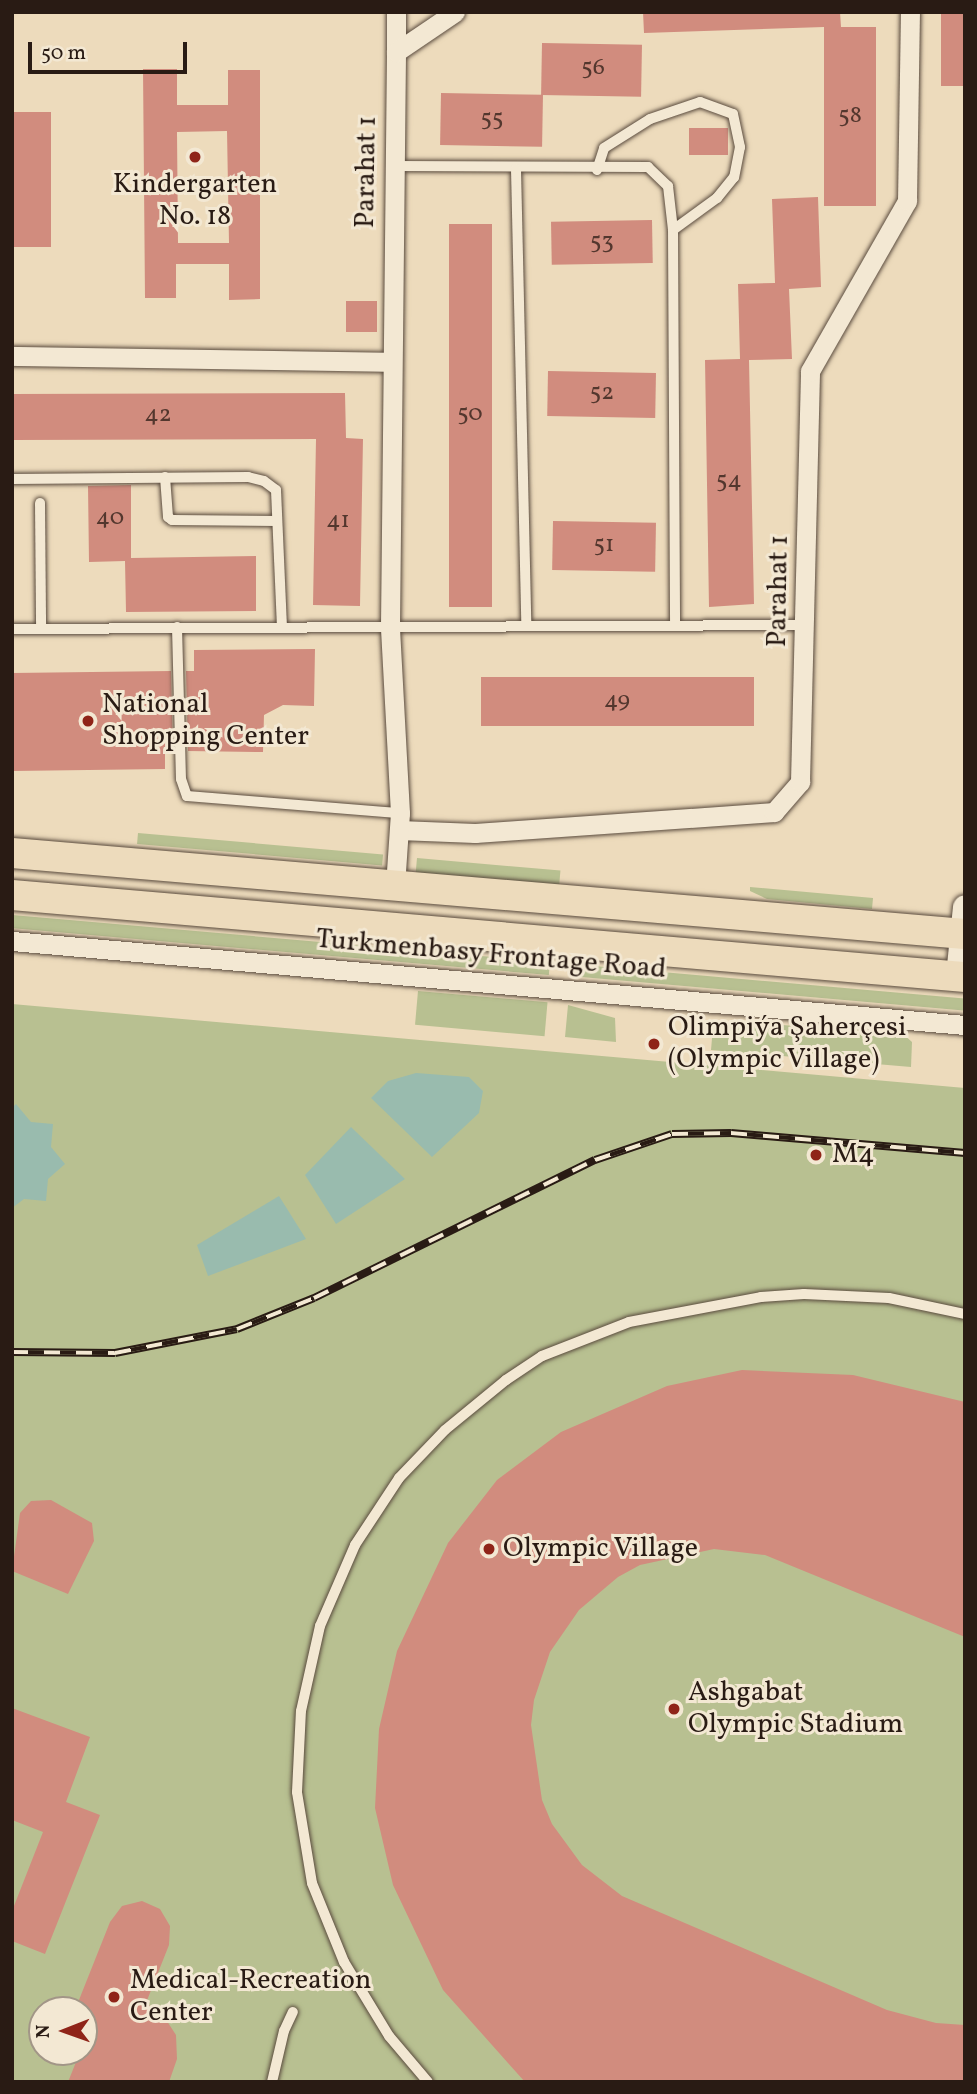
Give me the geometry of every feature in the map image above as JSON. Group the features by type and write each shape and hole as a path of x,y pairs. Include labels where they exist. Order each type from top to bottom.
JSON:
{"main road":[{"path":"12,853 395,886 964,925"},
{"path":"12,895 961,977"}],"street":[{"name":"Parahat 1","path":"395,886 400,821 390,626 396,12"},
{"path":"396,52 455,12"},
{"name":"Parahat 1","path":"400,821 475,833 774,812 800,782 806,625 810,371 906,201 910,12"},
{"path":"12,356 392,362"},
{"path":"961,977 964,925"},
{"name":"Turkmenbasy Frontage Road","path":"12,941 965,1025"}],"lane":[{"path":"597,170 604,148 650,119 700,102 733,114 740,147 734,177 717,198 673,230"},
{"path":"395,166 597,170 648,167 659,174 668,186 673,230 675,625"},
{"path":"516,169 526,626"},
{"path":"165,477 168,517 172,520 277,521"},
{"path":"12,480 248,477 264,481 276,490 282,627"},
{"path":"40,503 41,629"},
{"path":"12,629 806,625"},
{"path":"177,628 181,779 187,796 400,821"},
{"path":"428,2082 365,2000 331,1933 312,1883 297,1793 301,1711 320,1626 355,1545 399,1478 445,1430 506,1380 542,1356 629,1322 761,1297 804,1294 889,1298 965,1314"},
{"path":"272,2082 284,2031 293,2012"}],"green space":[{"path":"138,833 383,854 382,865 137,844"},
{"path":"417,858 560,871 559,885 416,873"},
{"path":"750,887 873,898 872,909 767,899 750,891"},
{"path":"12,915 550,962 549,975 12,928"},
{"path":"571,964 964,998 963,1010 570,976"},
{"path":"418,991 548,1002 545,1036 415,1025"},
{"name":"Olympic Village","path":"12,1004 965,1088 965,2082 12,2082"},
{"path":"568,1005 615,1018 616,1042 565,1037"},
{"path":"754,1023 903,1034 912,1042 911,1067 711,1050 713,1027"}],"shaded area":[{"path":"416,1073 469,1077 483,1091 479,1113 432,1157 371,1098 388,1081"},
{"path":"16,1104 31,1122 53,1124 51,1147 65,1164 48,1179 46,1201 24,1199 12,1208 12,1108"},
{"path":"351,1127 405,1179 336,1224 305,1175"},
{"path":"279,1196 306,1239 208,1276 197,1245"}],"building":[{"path":"643,12 840,12 841,27 876,27 876,206 824,206 824,27 644,33"},
{"path":"941,12 965,12 965,86 941,86"},
{"path":"542,43 642,45 641,97 541,95"},
{"path":"143,69 177,69 177,105 228,105 228,70 260,70 260,299 229,300 229,264 176,264 176,298 145,298","holes":["227,131 229,243 178,243 177,132"]},
{"path":"441,93 543,95 542,147 440,145"},
{"path":"12,112 51,112 51,247 12,247"},
{"path":"689,128 728,128 728,155 689,155"},
{"path":"818,197 821,287 789,289 792,359 749,360 754,604 709,607 705,360 740,359 738,284 775,283 772,199"},
{"path":"652,220 653,263 552,265 551,222"},
{"path":"449,224 492,224 492,607 449,607"},
{"path":"346,301 377,301 377,332 346,332"},
{"path":"548,371 656,373 655,418 547,416"},
{"path":"345,393 346,438 363,439 360,606 313,605 316,439 12,440 12,394"},
{"path":"131,485 131,558 256,556 256,611 126,612 125,561 89,562 88,486"},
{"path":"553,521 656,523 655,572 552,570"},
{"path":"315,649 314,706 283,705 264,715 263,752 188,751 186,671 194,671 194,650"},
{"name":"National Shopping Center","path":"171,671 173,751 165,751 165,769 12,771 12,673"},
{"path":"481,677 754,677 754,726 481,726"},
{"path":"742,1370 853,1375 965,1402 965,1637 765,1555 714,1549 640,1565 618,1577 579,1610 550,1652 534,1700 531,1725 542,1800 552,1824 582,1865 622,1896 887,2010 936,2023 965,2025 965,2082 525,2082 443,1990 393,1885 375,1808 379,1729 397,1651 448,1543 497,1480 561,1432 667,1386"},
{"path":"51,1500 92,1523 94,1541 68,1594 12,1571 20,1513 31,1501"},
{"path":"12,1708 90,1737 66,1802 100,1815 45,1954 12,1941 12,1911 43,1832 12,1820"},
{"name":"Medical-Recreation Center","path":"142,1901 160,1909 170,1926 169,1945 146,2003 163,2015 176,2035 177,2059 169,2082 68,2082 74,2066 98,2066 98,1996 81,1996 110,1922 122,1906"}],"railway":[{"path":"12,1352 115,1353 237,1329 314,1298 595,1160 672,1134 731,1133 965,1153"}],"place":[{"name":"Kindergarten No. 18","path":"195,157"},
{"name":"National Shopping Center","path":"88,721"},
{"name":"Olimpiýa Şaherçesi (Olympic Village)","path":"654,1044"},
{"name":"M4","path":"816,1155"},
{"name":"Olympic Village","path":"489,1549"},
{"name":"Ashgabat Olympic Stadium","path":"674,1709"},
{"name":"Medical-Recreation Center","path":"114,1997"}]}
